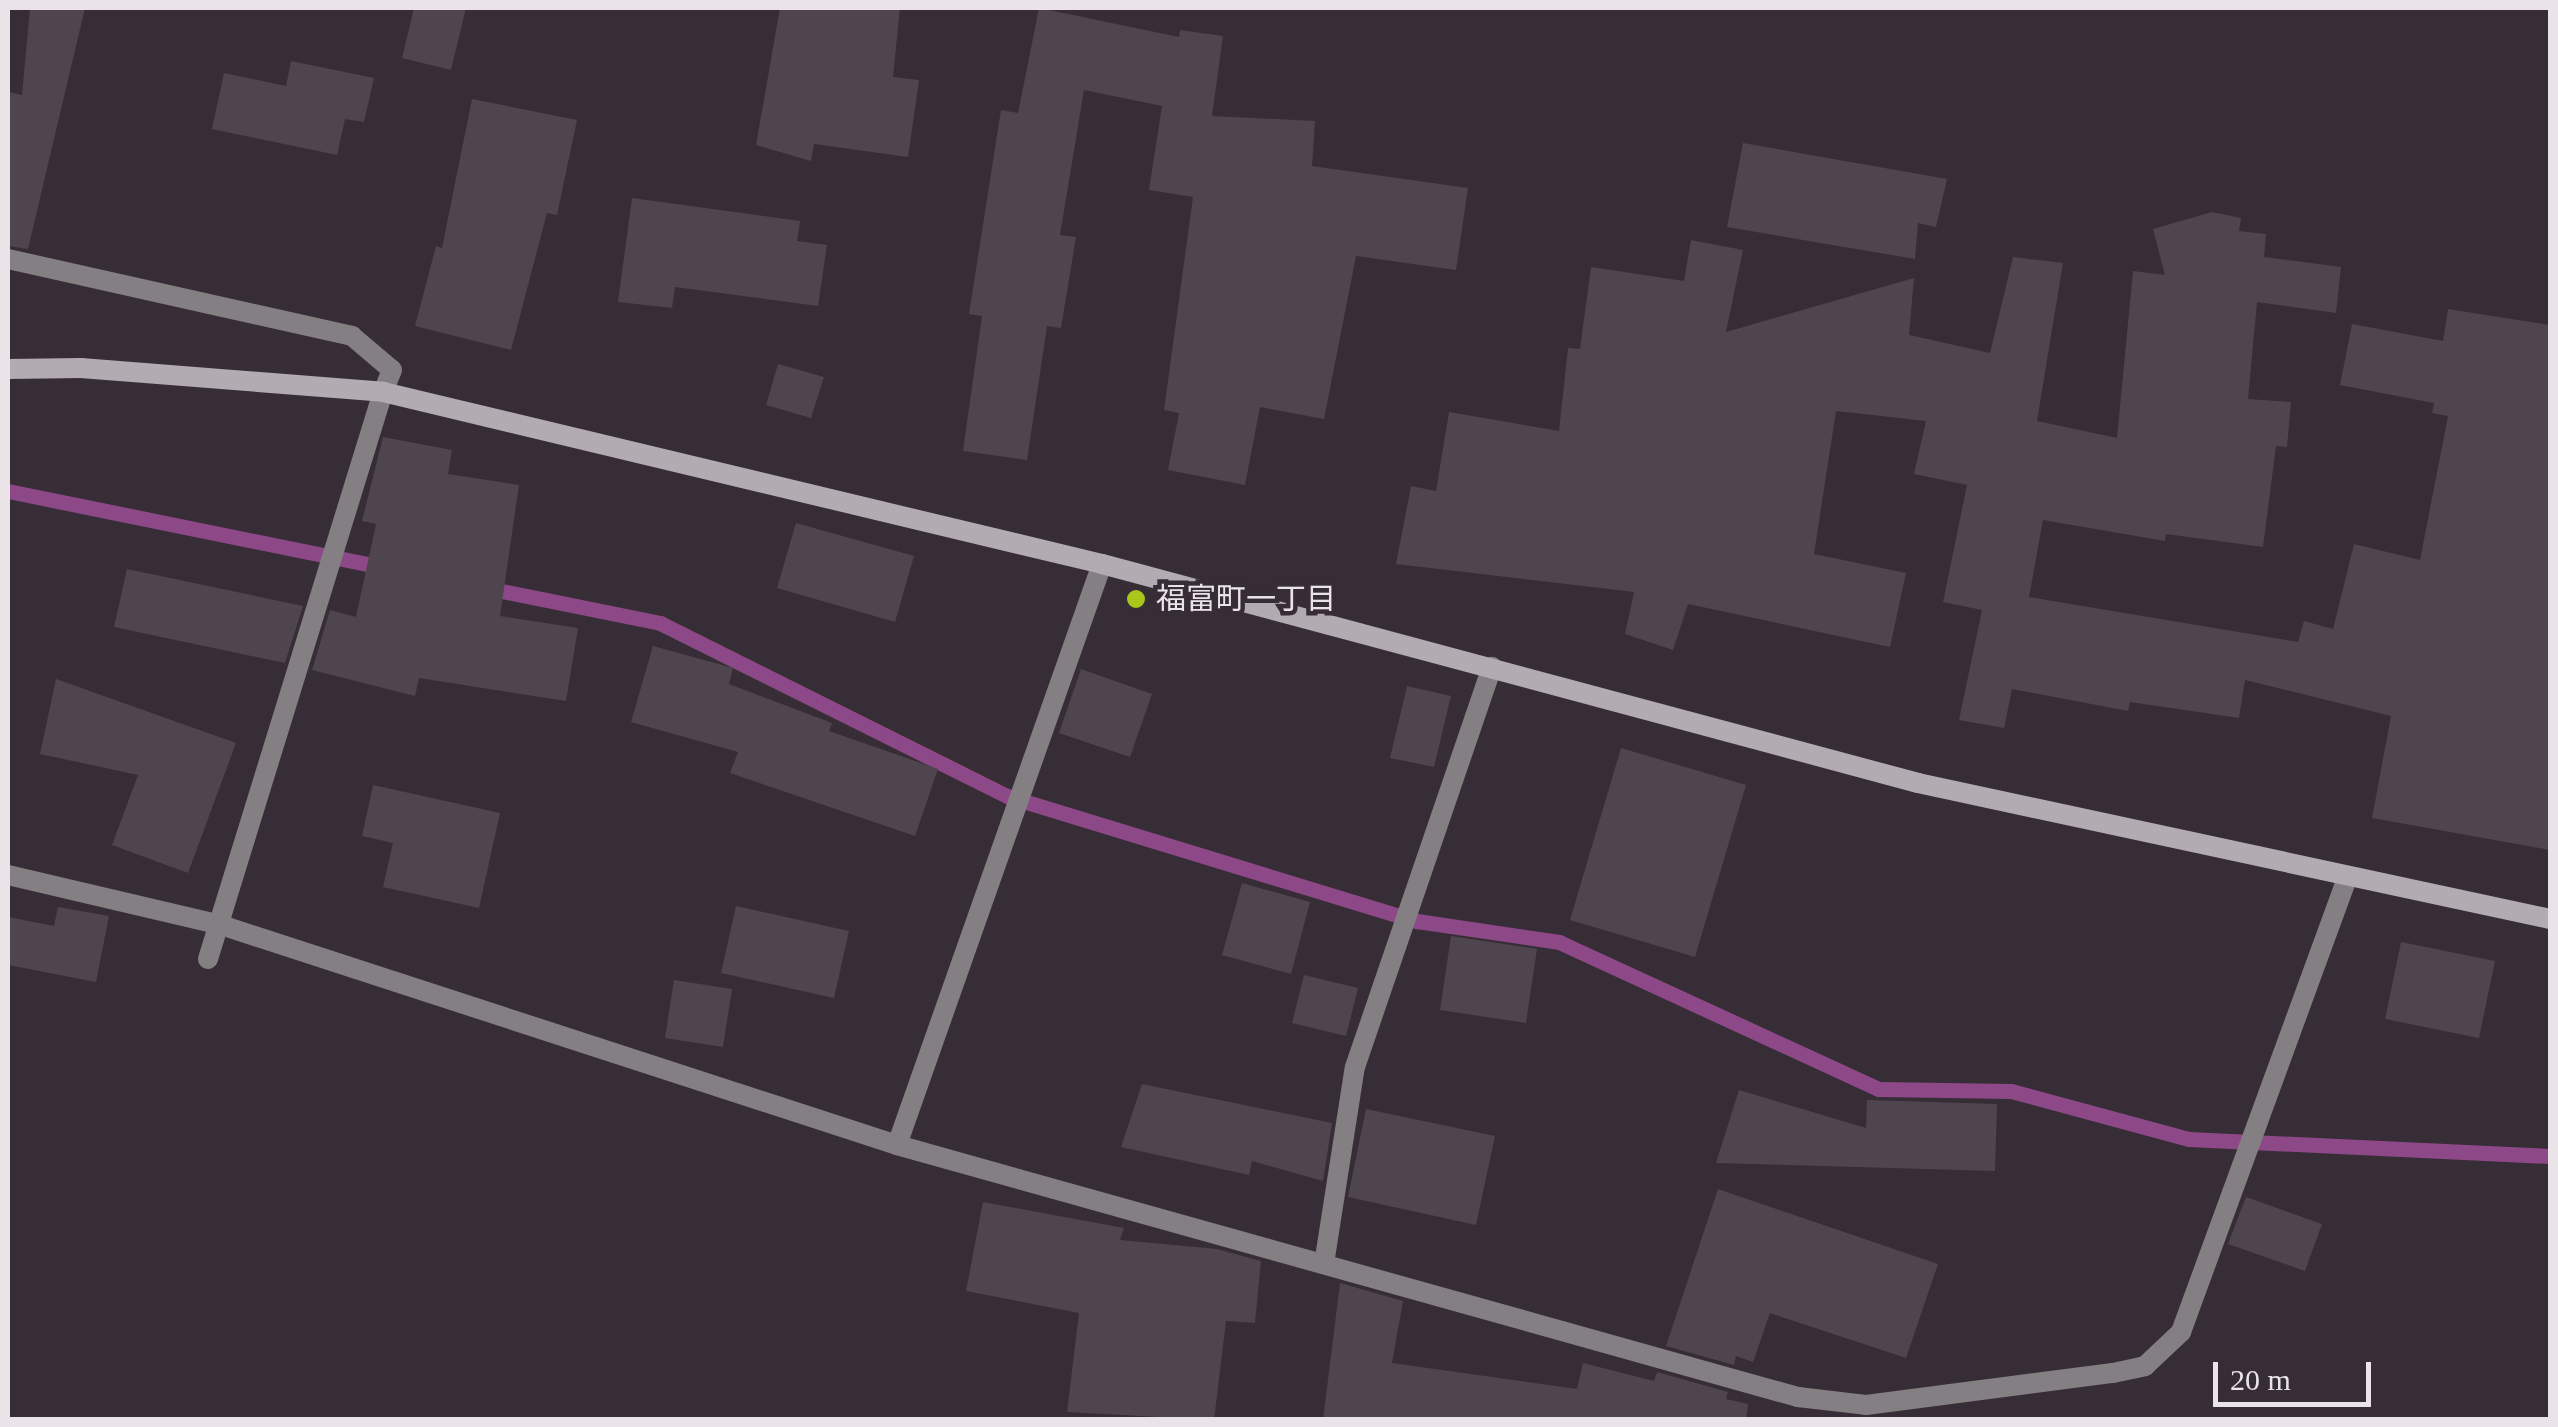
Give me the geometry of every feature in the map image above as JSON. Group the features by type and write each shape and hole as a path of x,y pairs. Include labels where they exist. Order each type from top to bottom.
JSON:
{"street":[{"path":"8,259 352,336 392,370 208,959"},
{"path":"8,369 81,368 383,392 1102,564 1918,784 2346,880 2550,919"},
{"path":"897,1145 1102,564"},
{"path":"1324,1264 1355,1068 1492,667"},
{"path":"8,876 221,924 717,1092 897,1145 1798,1397 1866,1405 1924,1401 2145,1366 2182,1332 2346,880"},
{"path":"1795,1420 1798,1397"}],"building":[{"path":"30,8 85,8 28,249 8,246 8,92 22,95"},
{"path":"414,8 466,8 451,70 402,58"},
{"path":"780,8 900,8 893,77 919,80 908,157 814,144 811,161 756,145"},
{"path":"1039,8 1179,37 1180,30 1223,36 1212,116 1315,121 1312,166 1468,188 1456,270 1356,256 1324,419 1260,407 1245,485 1168,470 1179,413 1164,410 1193,197 1149,190 1162,106 1084,90 1060,235 1076,237 1061,328 1047,326 1027,460 963,451 982,316 969,314 1001,110 1018,113"},
{"path":"291,61 374,78 364,122 345,119 337,155 212,129 224,73 286,86"},
{"path":"472,99 577,120 557,215 547,213 511,350 415,326 436,246 442,248"},
{"path":"1743,143 1947,179 1936,227 1918,223 1915,259 1727,227"},
{"path":"632,198 800,221 797,241 827,245 818,306 675,287 672,308 618,302"},
{"path":"2212,212 2241,218 2239,231 2266,234 2264,257 2341,267 2336,313 2257,302 2248,399 2291,402 2287,447 2276,446 2263,547 2166,534 2165,541 2043,520 2029,597 2298,642 2304,621 2333,629 2354,544 2420,560 2448,416 2432,413 2434,403 2340,385 2352,324 2443,341 2448,309 2550,325 2550,850 2372,818 2391,716 2245,680 2239,718 2130,702 2128,711 2012,689 2004,728 1959,720 1982,610 1943,602 1967,485 1914,474 1926,421 1836,411 1814,554 1906,573 1890,647 1688,604 1673,650 1625,634 1634,592 1396,564 1411,486 1436,491 1449,412 1559,431 1568,348 1580,349 1591,267 1684,281 1691,240 1743,250 1726,332 1914,278 1909,335 1990,353 2013,257 2063,263 2037,421 2117,438 2133,271 2165,275 2153,229"},
{"path":"778,364 824,377 811,418 766,405"},
{"path":"383,437 452,450 448,474 519,485 500,616 578,628 566,701 419,678 415,696 312,670 330,610 356,617 376,524 362,521"},
{"path":"796,523 914,556 895,622 777,588"},
{"path":"127,569 303,606 285,663 114,627"},
{"path":"653,646 733,668 729,684 832,723 829,731 938,769 915,836 730,773 738,752 631,722"},
{"path":"1081,669 1152,694 1130,757 1059,733"},
{"path":"56,679 236,743 188,873 112,845 138,775 40,754"},
{"path":"1407,686 1451,696 1434,767 1390,758"},
{"path":"1621,748 1746,785 1695,957 1570,920"},
{"path":"373,785 500,813 479,908 383,887 393,843 362,836"},
{"path":"1242,883 1310,902 1291,974 1222,955"},
{"path":"736,906 849,931 834,998 721,973"},
{"path":"58,907 109,916 96,982 8,965 8,917 54,926"},
{"path":"1451,936 1537,949 1526,1023 1440,1010"},
{"path":"2401,942 2495,961 2479,1038 2385,1019"},
{"path":"1304,975 1358,988 1346,1036 1292,1023"},
{"path":"674,980 732,989 723,1047 665,1038"},
{"path":"1142,1084 1332,1123 1323,1181 1252,1161 1249,1175 1121,1147"},
{"path":"1739,1090 1866,1128 1867,1100 1997,1104 1995,1171 1716,1163"},
{"path":"1366,1109 1495,1136 1476,1225 1348,1197"},
{"path":"1718,1189 1938,1264 1906,1358 1770,1313 1753,1362 1736,1356 1734,1365 1666,1346"},
{"path":"2246,1197 2322,1224 2305,1271 2228,1244"},
{"path":"983,1202 1124,1228 1120,1240 1217,1249 1261,1261 1255,1323 1226,1321 1214,1420 1067,1412 1079,1313 966,1291"},
{"path":"1340,1283 1403,1301 1392,1363 1577,1389 1583,1363 1654,1381 1657,1372 1728,1392 1726,1399 1748,1404 1746,1420 1323,1420"}],"waterway":[{"path":"8,491 386,568"},
{"path":"487,588 660,623 1007,796 1417,921 1559,942 1879,1089 2011,1091 2189,1139 2550,1156"}],"place":[{"name":"福富町一丁目","path":"1136,599"}]}
